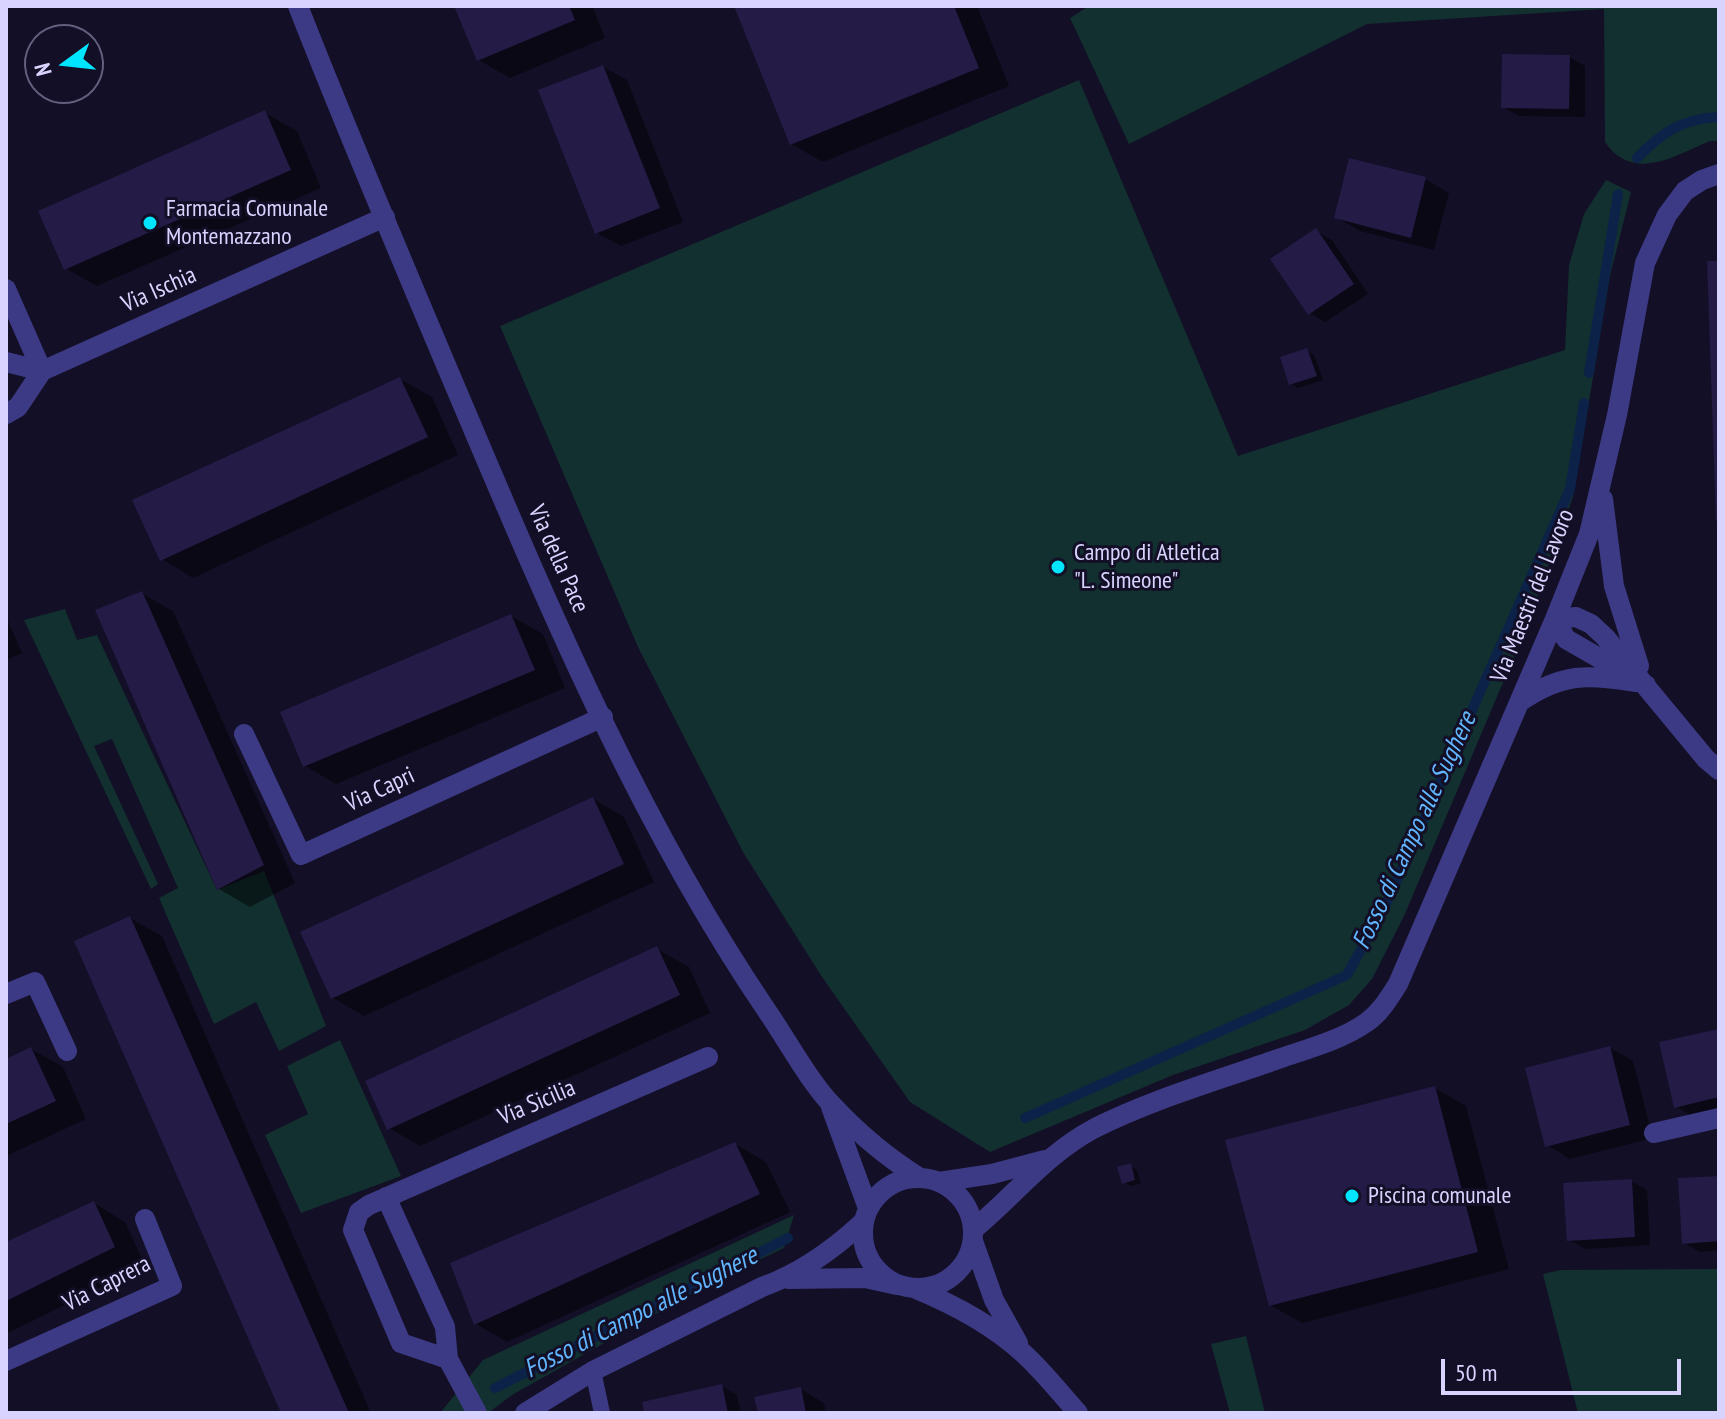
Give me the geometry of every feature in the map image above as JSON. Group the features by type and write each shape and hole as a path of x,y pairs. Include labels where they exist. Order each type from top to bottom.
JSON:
{"street":[{"name":"Via della Pace","path":"298,6 516,529 664,840 706,917 830,1103 892,1160 930,1180"},
{"name":"Via Maestri del Lavoro","path":"974,1235 1045,1160 1092,1130 1137,1109 1330,1041 1366,1023 1398,984 1589,534 1602,483 1645,263 1667,215 1685,191 1719,174"},
{"name":"Via Ischia","path":"42,371 385,217"},
{"path":"6,289 42,371"},
{"path":"6,362 42,371"},
{"path":"6,414 18,407 42,371"},
{"path":"1602,483 1614,586 1646,685"},
{"path":"1555,619 1576,617 1591,624 1625,658 1706,759 1719,770"},
{"path":"1519,702 1541,687 1576,676 1646,685"},
{"name":"Via Capri","path":"244,734 301,855 603,717"},
{"path":"6,994 35,982 67,1051"},
{"name":"Via Sicilia","path":"448,1359 401,1343 353,1230 359,1212 386,1197 708,1057"},
{"name":"Via della Pace","path":"830,1103 866,1215"},
{"path":"1654,1133 1719,1118"},
{"name":"Via Maestri del Lavoro","path":"930,1180 992,1174 1045,1160"},
{"path":"525,1413 593,1371 784,1279 827,1254 866,1215 878,1195 904,1179 930,1180 963,1201 971,1214 974,1235 994,1300 1024,1354"},
{"path":"386,1197 445,1327 448,1359 477,1413"},
{"path":"866,1215 863,1242 869,1260 881,1275 958,1307 984,1322 1024,1354 1078,1413"},
{"name":"Via Caprera","path":"6,1361 172,1286 145,1219"},
{"path":"784,1279 865,1278 906,1287 933,1287 949,1280 962,1268 974,1235"}],"lane":[{"path":"593,1371 602,1413"}],"green space":[{"path":"1089,6 1719,6 1719,141 1710,141 1668,159 1641,164 1616,154 1605,142 1604,9 1367,24 1129,144 1070,18"},
{"name":"Campo di Atletica \"L. Simeone\"","path":"1079,80 1238,456 1565,350 1569,265 1584,214 1606,180 1631,192 1610,276 1573,497 1527,626 1404,916 1372,979 1349,1005 1305,1030 1173,1075 990,1152 910,1102 822,977 743,852 638,647 500,326"},
{"path":"65,609 77,640 97,635 217,890 264,871 326,1026 279,1051 256,1002 214,1024 159,898 178,888 112,739 94,746 158,884 151,889 24,620"},
{"path":"340,1040 401,1176 301,1213 265,1135 308,1114 287,1066"},
{"path":"794,1215 784,1248 707,1285 512,1395 488,1413 440,1413 483,1360"},
{"path":"1719,1269 1719,1413 1578,1413 1543,1274 1560,1270"},
{"path":"1246,1336 1265,1413 1230,1413 1211,1344"}],"building":[{"path":"454,6 569,6 575,20 477,61"},
{"path":"734,6 954,6 979,68 790,145"},
{"path":"1502,54 1570,55 1569,109 1501,108"},
{"path":"603,65 660,208 595,234 538,90"},
{"path":"265,110 291,170 64,270 38,211"},
{"path":"1349,158 1426,177 1411,238 1334,218"},
{"path":"1316,228 1354,284 1308,315 1270,259"},
{"path":"1707,261 1719,261 1719,521 1716,521"},
{"path":"1307,348 1317,376 1289,385 1280,357"},
{"path":"400,377 428,437 160,561 132,500"},
{"path":"142,591 264,865 217,890 95,610"},
{"path":"511,614 535,670 303,767 280,712"},
{"path":"593,797 624,864 331,999 300,932"},
{"path":"130,916 349,1413 281,1413 74,941"},
{"path":"657,946 680,995 387,1130 365,1081"},
{"path":"1719,1029 1719,1097 1674,1108 1659,1042"},
{"path":"1610,1046 1630,1125 1545,1147 1525,1068"},
{"path":"31,1047 56,1101 6,1124 6,1059"},
{"name":"Piscina comunale","path":"1435,1086 1478,1252 1269,1306 1225,1140"},
{"path":"735,1142 760,1194 474,1325 450,1263"},
{"path":"1131,1163 1135,1180 1122,1184 1117,1167"},
{"path":"1719,1176 1719,1241 1682,1244 1678,1178"},
{"path":"1632,1179 1635,1237 1567,1241 1563,1183"},
{"path":"94,1201 115,1247 6,1301 6,1242"},
{"path":"722,1384 728,1413 644,1413 642,1402"},
{"path":"801,1387 806,1413 758,1413 754,1397"}],"waterway":[{"name":"Fosso di Campo alle Sughere","path":"1637,158 1674,128 1694,120 1719,117"},
{"name":"Fosso di Campo alle Sughere","path":"1589,373 1618,194"},
{"name":"Fosso di Campo alle Sughere","path":"1025,1118 1347,975 1387,902 1570,489 1584,403"},
{"name":"Fosso di Campo alle Sughere","path":"495,1388 788,1238"}],"place":[{"name":"Farmacia Comunale Montemazzano","path":"150,223"},
{"name":"Campo di Atletica \"L. Simeone\"","path":"1058,567"},
{"name":"Piscina comunale","path":"1352,1196"}]}
